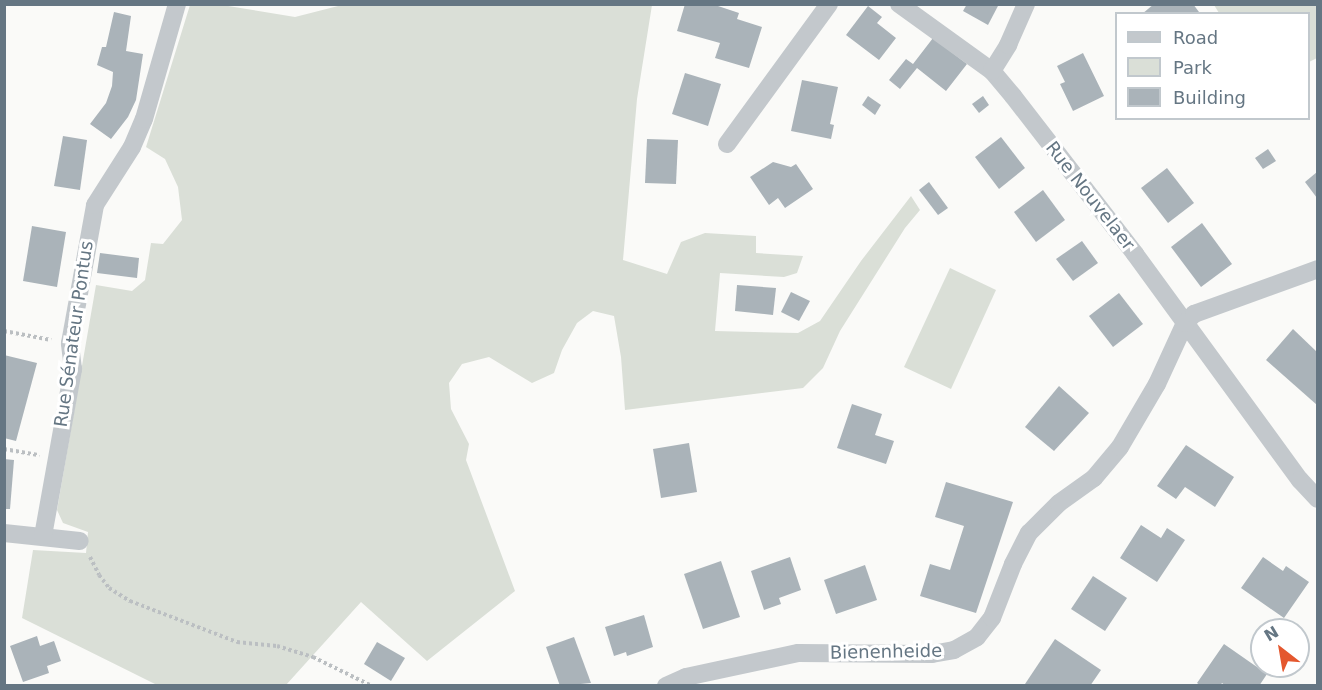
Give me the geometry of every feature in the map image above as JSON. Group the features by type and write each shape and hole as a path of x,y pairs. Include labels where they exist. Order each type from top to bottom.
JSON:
{"street":[{"name":"Rue Sénateur Pontus","path":"43,536 73,369 70,343 95,205 132,147 144,119 177,4"},
{"path":"727,144 829,4"},
{"name":"Rue Nouvelaer","path":"898,4 992,71 1127,244 1300,480 1317,499"},
{"path":"992,71 1008,45 1026,4"},
{"path":"1185,323 1194,314 1212,305 1317,269"},
{"name":"Bienenheide","path":"666,686 686,677 798,653 932,654 954,650 977,638 992,618 1013,564 1029,533 1059,503 1094,478 1120,447 1157,384 1185,323"},
{"path":"4,533 80,541"}],"path":[{"path":"4,331 70,343"},
{"path":"4,448 56,458"},
{"path":"80,541 109,588 130,602 237,642 277,646 313,657 372,686"}],"green space":[{"path":"346,4 652,5 637,99 623,260 667,274 681,242 705,233 756,236 756,253 803,256 797,273 784,277 720,273 715,331 798,333 820,321 861,261 911,196 920,210 905,228 840,331 823,368 803,388 625,410 621,357 614,316 593,311 577,323 562,350 554,373 532,383 489,357 462,364 449,383 451,409 469,444 466,460 515,591 427,661 361,602 286,685 157,685 22,618 33,550 86,553 88,532 63,523 57,510 96,285 132,291 145,280 151,243 163,244 182,220 178,187 165,159 146,147 190,5 222,5 295,17"},
{"path":"1214,5 1317,5 1317,58 1310,62 1310,12 1218,12"},
{"path":"950,268 996,290 951,389 904,367"}],"building":[{"path":"685,4 712,4 739,13 737,19 762,27 749,68 715,58 720,43 677,31"},
{"path":"967,4 999,4 988,25 963,11"},
{"path":"1154,4 1193,4 1199,12 1144,12"},
{"path":"868,6 882,17 877,23 896,38 879,60 846,35"},
{"path":"114,12 131,16 126,51 143,54 136,100 128,117 111,139 90,124 106,103 112,86 113,72 97,65 102,47 106,47"},
{"path":"933,38 967,64 946,91 917,68 900,89 889,80 906,59 913,64"},
{"path":"1083,53 1104,96 1073,111 1060,84 1065,82 1057,66"},
{"path":"685,73 721,84 708,126 672,114"},
{"path":"802,80 838,87 830,124 834,125 831,139 791,131"},
{"path":"868,96 881,105 875,115 862,105"},
{"path":"983,96 989,105 979,113 972,104"},
{"path":"63,136 87,140 80,190 54,186"},
{"path":"1001,137 1025,168 999,189 975,157"},
{"path":"647,139 678,140 676,184 645,183"},
{"path":"1268,149 1276,161 1263,169 1255,158"},
{"path":"773,162 791,167 796,164 813,189 785,208 778,198 769,205 750,177"},
{"path":"1167,168 1194,203 1168,223 1141,188"},
{"path":"1317,172 1317,198 1305,182"},
{"path":"929,182 948,208 938,215 919,190"},
{"path":"1043,190 1065,220 1036,242 1014,212"},
{"path":"1202,223 1232,264 1201,287 1171,247"},
{"path":"32,226 66,232 57,287 23,281"},
{"path":"1082,241 1098,263 1073,281 1056,259"},
{"path":"100,253 139,258 137,278 97,273"},
{"path":"737,285 776,288 773,315 735,311"},
{"path":"791,292 810,301 799,321 781,312"},
{"path":"1119,293 1143,324 1113,347 1089,316"},
{"path":"1293,329 1317,352 1317,405 1266,360"},
{"path":"4,355 37,363 16,441 4,438"},
{"path":"1059,386 1089,413 1054,451 1025,427"},
{"path":"852,404 882,414 875,435 894,441 886,464 837,448"},
{"path":"689,443 697,492 661,498 653,449"},
{"path":"1186,445 1234,477 1215,507 1185,487 1176,499 1157,486"},
{"path":"4,459 14,460 10,509 4,509"},
{"path":"946,482 1013,502 976,613 920,596 930,564 950,570 964,526 935,517"},
{"path":"1141,525 1161,538 1167,528 1185,540 1157,582 1120,558"},
{"path":"790,557 801,590 779,598 781,604 764,610 751,571"},
{"path":"1263,557 1283,571 1286,566 1309,582 1284,618 1241,588"},
{"path":"721,561 740,617 703,629 684,574"},
{"path":"865,565 877,600 836,614 824,580"},
{"path":"1093,576 1127,598 1105,631 1071,609"},
{"path":"644,615 653,647 627,656 626,652 614,656 605,627"},
{"path":"37,636 40,646 54,641 61,661 47,666 49,673 23,682 10,646"},
{"path":"574,637 591,683 560,686 546,647"},
{"path":"1055,639 1101,670 1090,686 1025,684"},
{"path":"377,642 405,658 391,681 364,664"},
{"path":"1224,644 1250,662 1250,678 1264,678 1259,686 1226,686 1222,683 1220,686 1201,686 1197,683"}]}
